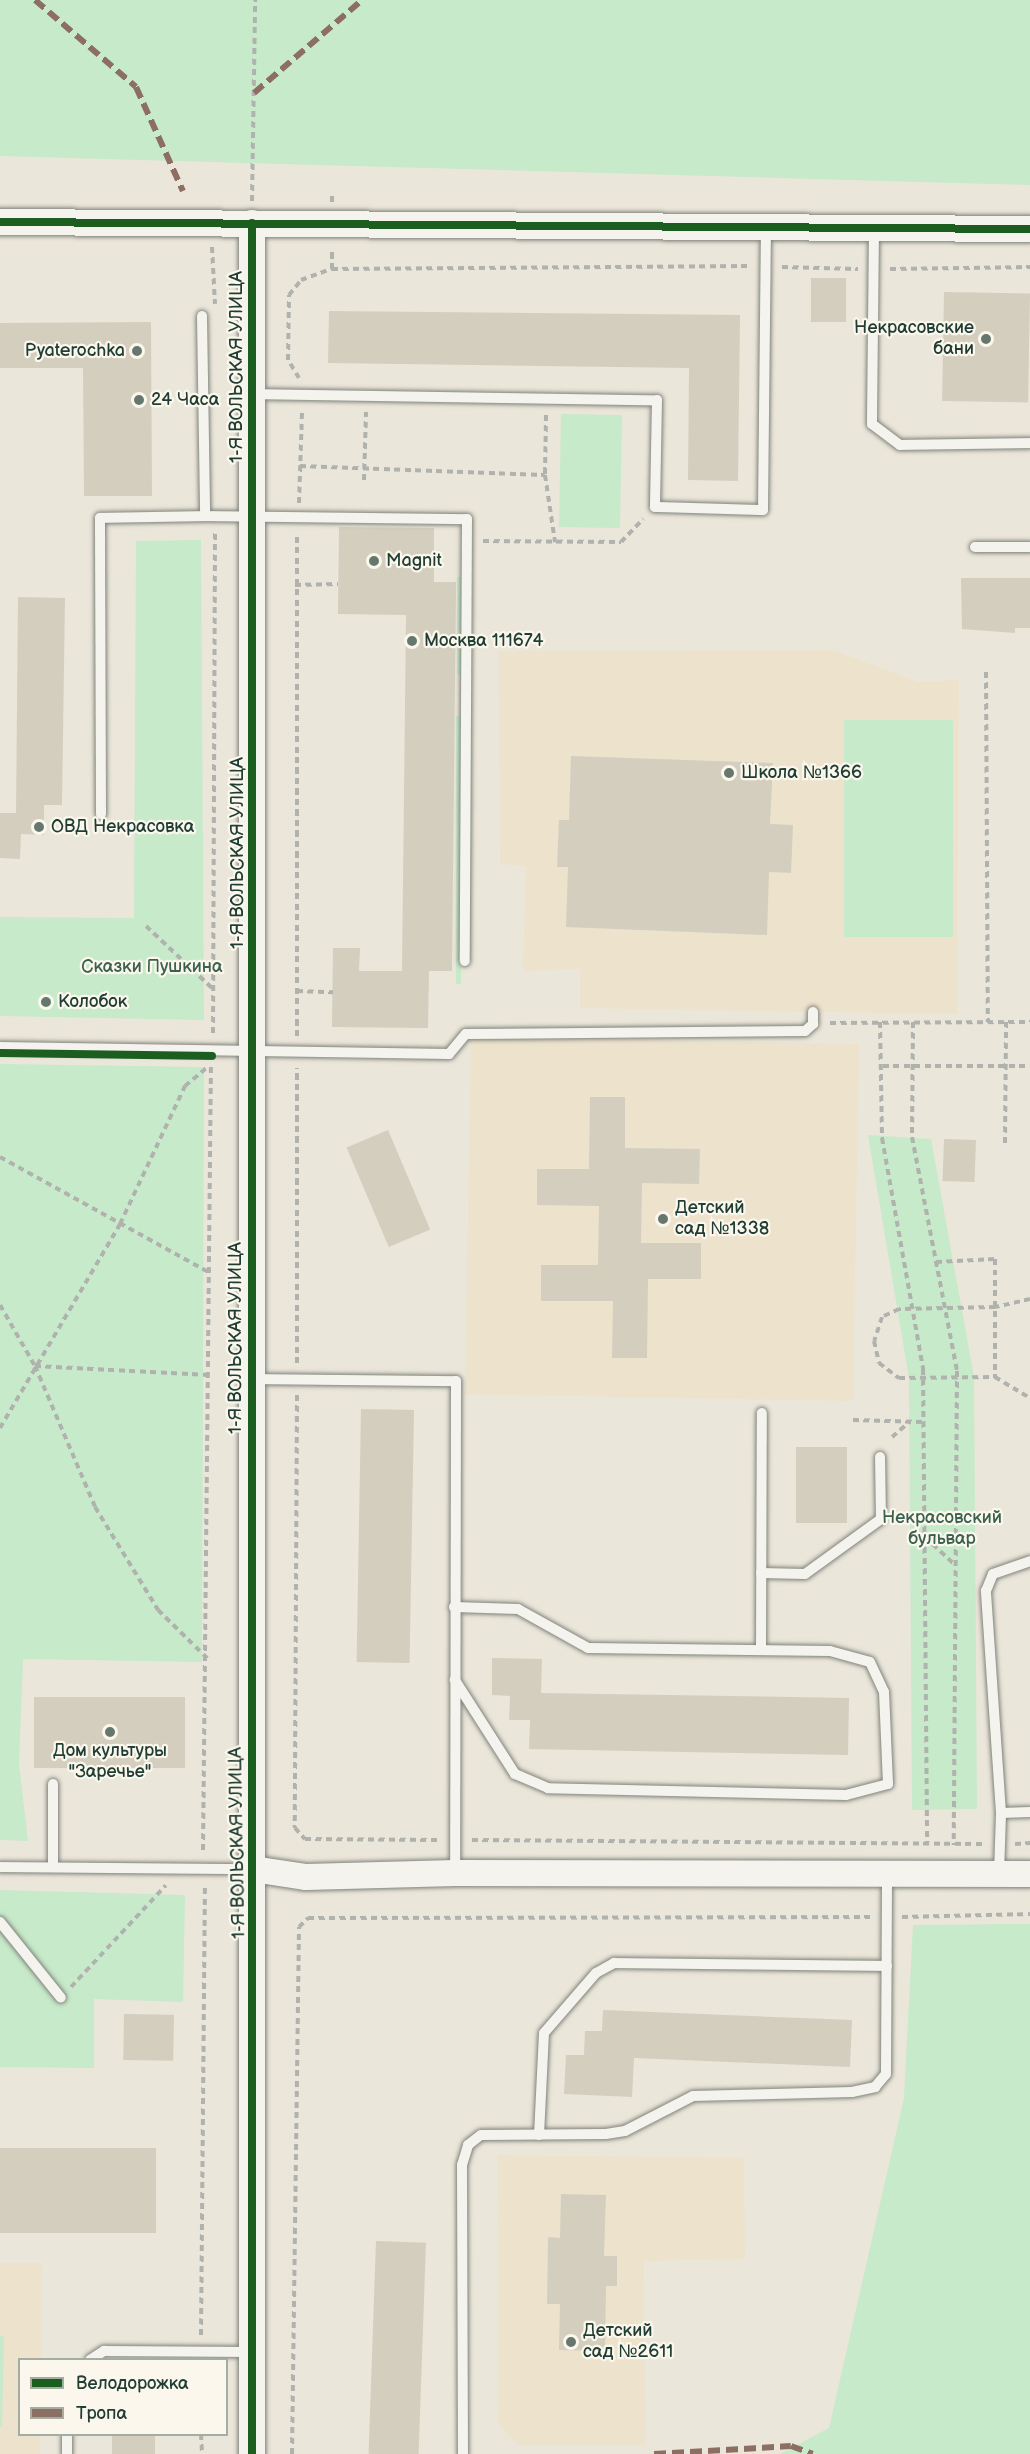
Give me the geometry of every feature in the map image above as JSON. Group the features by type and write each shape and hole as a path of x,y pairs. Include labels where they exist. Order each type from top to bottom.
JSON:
{"street":[{"path":"0,222 1030,229"},
{"name":"1-Я ВОЛЬСКАЯ УЛИЦА","path":"252,223 252,2454"},
{"path":"253,1869 306,1877 455,1873 1030,1874"}],"lane":[{"path":"253,394 657,400 655,507 763,510 766,228"},
{"path":"874,229 872,424 900,445 1030,443"},
{"path":"202,316 210,517"},
{"path":"101,814 100,518 252,516 467,519 465,961"},
{"path":"975,547 1030,547"},
{"path":"0,1047 212,1048 449,1054 466,1034 806,1031 813,1023 813,1012"},
{"path":"251,1379 456,1381 455,1873"},
{"path":"761,1650 762,1413"},
{"path":"761,1573 805,1574 881,1519 880,1458"},
{"path":"999,1874 1001,1813 986,1591 993,1574 1030,1561"},
{"path":"454,1606 518,1609 588,1648 830,1651 870,1662 884,1692 888,1784 846,1795 548,1788 515,1774 455,1680"},
{"path":"53,1784 53,1867"},
{"path":"1001,1813 1030,1812"},
{"path":"0,1867 253,1869"},
{"path":"463,2454 462,2165 468,2145 482,2135 625,2131 693,2096 852,2092 875,2087 886,2074 886,1874"},
{"path":"0,1922 61,1998"},
{"path":"538,2135 544,2033 596,1973 614,1963 887,1966"},
{"path":"93,2358 104,2351 252,2352"},
{"path":"67,2436 67,2454"}],"path":[{"path":"252,223 255,0"},
{"path":"289,296 301,280 332,269 1030,267"},
{"path":"215,294 215,317"},
{"path":"364,480 366,396"},
{"path":"547,398 544,475 555,542"},
{"path":"300,466 544,475"},
{"path":"467,541 621,542 655,507"},
{"path":"206,1850 211,1064 214,990 210,517"},
{"path":"295,585 338,584"},
{"path":"986,672 988,1022"},
{"path":"146,926 214,990"},
{"path":"297,991 333,992"},
{"path":"880,1022 883,1066 882,1138 923,1379 927,1845"},
{"path":"913,1022 912,1137 957,1377 954,1564 954,1845"},
{"path":"1005,1143 1006,1022"},
{"path":"813,1023 1030,1022"},
{"path":"0,1428 120,1224 185,1086 211,1064"},
{"path":"883,1066 1030,1066"},
{"path":"0,1157 210,1274"},
{"path":"936,1262 995,1259 995,1377"},
{"path":"1030,1299 995,1307 945,1310 898,1309 882,1317 874,1341 879,1363 899,1378 995,1377 1030,1398"},
{"path":"0,1305 35,1365 95,1507 158,1610 208,1659"},
{"path":"35,1365 209,1375"},
{"path":"853,1420 923,1422"},
{"path":"892,1437 909,1422"},
{"path":"924,1537 954,1564"},
{"path":"298,1835 305,1839 927,1845 1030,1843"},
{"path":"61,1998 165,1885 206,1868"},
{"path":"200,2352 206,1884"},
{"path":"291,2454 298,1927 308,1918 887,1917 1030,1914"},
{"path":"201,2436 202,2454"}],"shaded area":[{"name":"Школа №1366","path":"833,650 918,682 959,680 957,1014 580,1008 580,969 523,971 526,866 500,864 499,651"},
{"name":"Детский сад №1338","path":"471,1037 859,1044 853,1401 465,1394"},
{"name":"Детский сад №2611","path":"497,2155 744,2158 745,2259 644,2261 645,2445 519,2446 498,2424"},
{"path":"0,2263 42,2263 41,2358 18,2358 18,2436 40,2436 40,2454 0,2454"}],"green space":[{"path":"0,0 1030,0 1030,185 0,156"},
{"path":"561,414 622,415 620,528 559,527"},
{"name":"Сказки Пушкина","path":"201,540 204,1020 0,1016 0,917 134,918 136,541"},
{"path":"457,577 461,577 461,675 457,675"},
{"path":"456,716 461,716 461,984 456,984"},
{"path":"844,720 953,720 953,937 844,937"},
{"path":"0,1064 204,1067 202,1662 23,1659 19,1764 28,1841 0,1840"},
{"name":"Некрасовский бульвар","path":"868,1135 931,1139 974,1377 977,1809 912,1810 909,1378"},
{"path":"0,1890 185,1895 183,2002 94,1999 94,2068 0,2067"},
{"path":"1030,1924 1030,2454 780,2454 829,2428 904,2098 913,1925"},
{"path":"0,2336 4,2336 2,2427 0,2427"}],"building":[{"path":"811,278 846,278 846,322 811,322"},
{"name":"Некрасовские бани","path":"944,292 1030,294 1028,402 942,401"},
{"path":"329,311 740,315 738,481 688,480 689,368 328,363"},
{"path":"151,322 152,496 84,496 83,368 0,368 0,323"},
{"path":"339,527 434,528 434,582 456,582 452,971 429,971 428,1028 332,1027 333,948 360,948 359,971 402,971 406,615 338,614"},
{"path":"961,578 1030,578 1030,628 1015,628 1015,633 962,629"},
{"path":"18,597 65,598 62,805 44,805 44,835 21,834 20,859 0,858 0,813 16,813"},
{"path":"571,756 773,763 770,824 793,825 791,873 769,872 767,935 566,927 568,867 557,867 559,820 569,820"},
{"path":"590,1097 625,1097 625,1148 700,1149 699,1184 642,1183 641,1243 701,1243 701,1279 648,1279 647,1358 612,1358 613,1301 541,1301 541,1265 598,1265 599,1206 537,1205 537,1169 589,1169"},
{"path":"388,1130 430,1229 389,1247 347,1148"},
{"path":"944,1139 976,1140 975,1182 943,1181"},
{"path":"361,1409 414,1410 410,1663 357,1662"},
{"path":"796,1447 847,1447 847,1523 796,1523"},
{"path":"492,1658 542,1659 541,1693 849,1698 848,1755 529,1749 530,1720 509,1720 510,1696 492,1695"},
{"name":"Дом культуры \"Заречье\"","path":"34,1697 185,1697 185,1768 34,1768"},
{"path":"603,2010 852,2020 850,2067 634,2058 632,2097 564,2094 566,2055 584,2055 585,2031 602,2031"},
{"path":"124,2014 174,2015 173,2061 123,2060"},
{"path":"0,2148 156,2148 156,2233 0,2233"},
{"path":"561,2194 606,2195 604,2256 617,2256 617,2286 606,2286 605,2351 559,2350 560,2304 547,2304 548,2237 560,2238"},
{"path":"376,2241 426,2243 419,2454 369,2454"},
{"path":"112,2436 155,2436 155,2454 112,2454"}],"marked path":[{"path":"35,0 136,87 183,191"},
{"path":"254,93 362,0"},
{"path":"654,2454 791,2446 813,2454"}],"cycle path":[{"path":"0,222 1030,229"},
{"path":"252,223 252,2454"},
{"path":"0,1053 212,1056"}],"place":[{"name":"Некрасовские бани","path":"986,339"},
{"name":"Pyaterochka","path":"137,351"},
{"name":"24 Часа","path":"139,400"},
{"name":"Magnit","path":"374,561"},
{"name":"Москва 111674","path":"412,641"},
{"name":"Школа №1366","path":"729,773"},
{"name":"ОВД Некрасовка","path":"39,827"},
{"name":"Колобок","path":"46,1002"},
{"name":"Детский сад №1338","path":"663,1219"},
{"name":"Дом культуры \"Заречье\"","path":"110,1732"},
{"name":"Детский сад №2611","path":"571,2342"}]}
